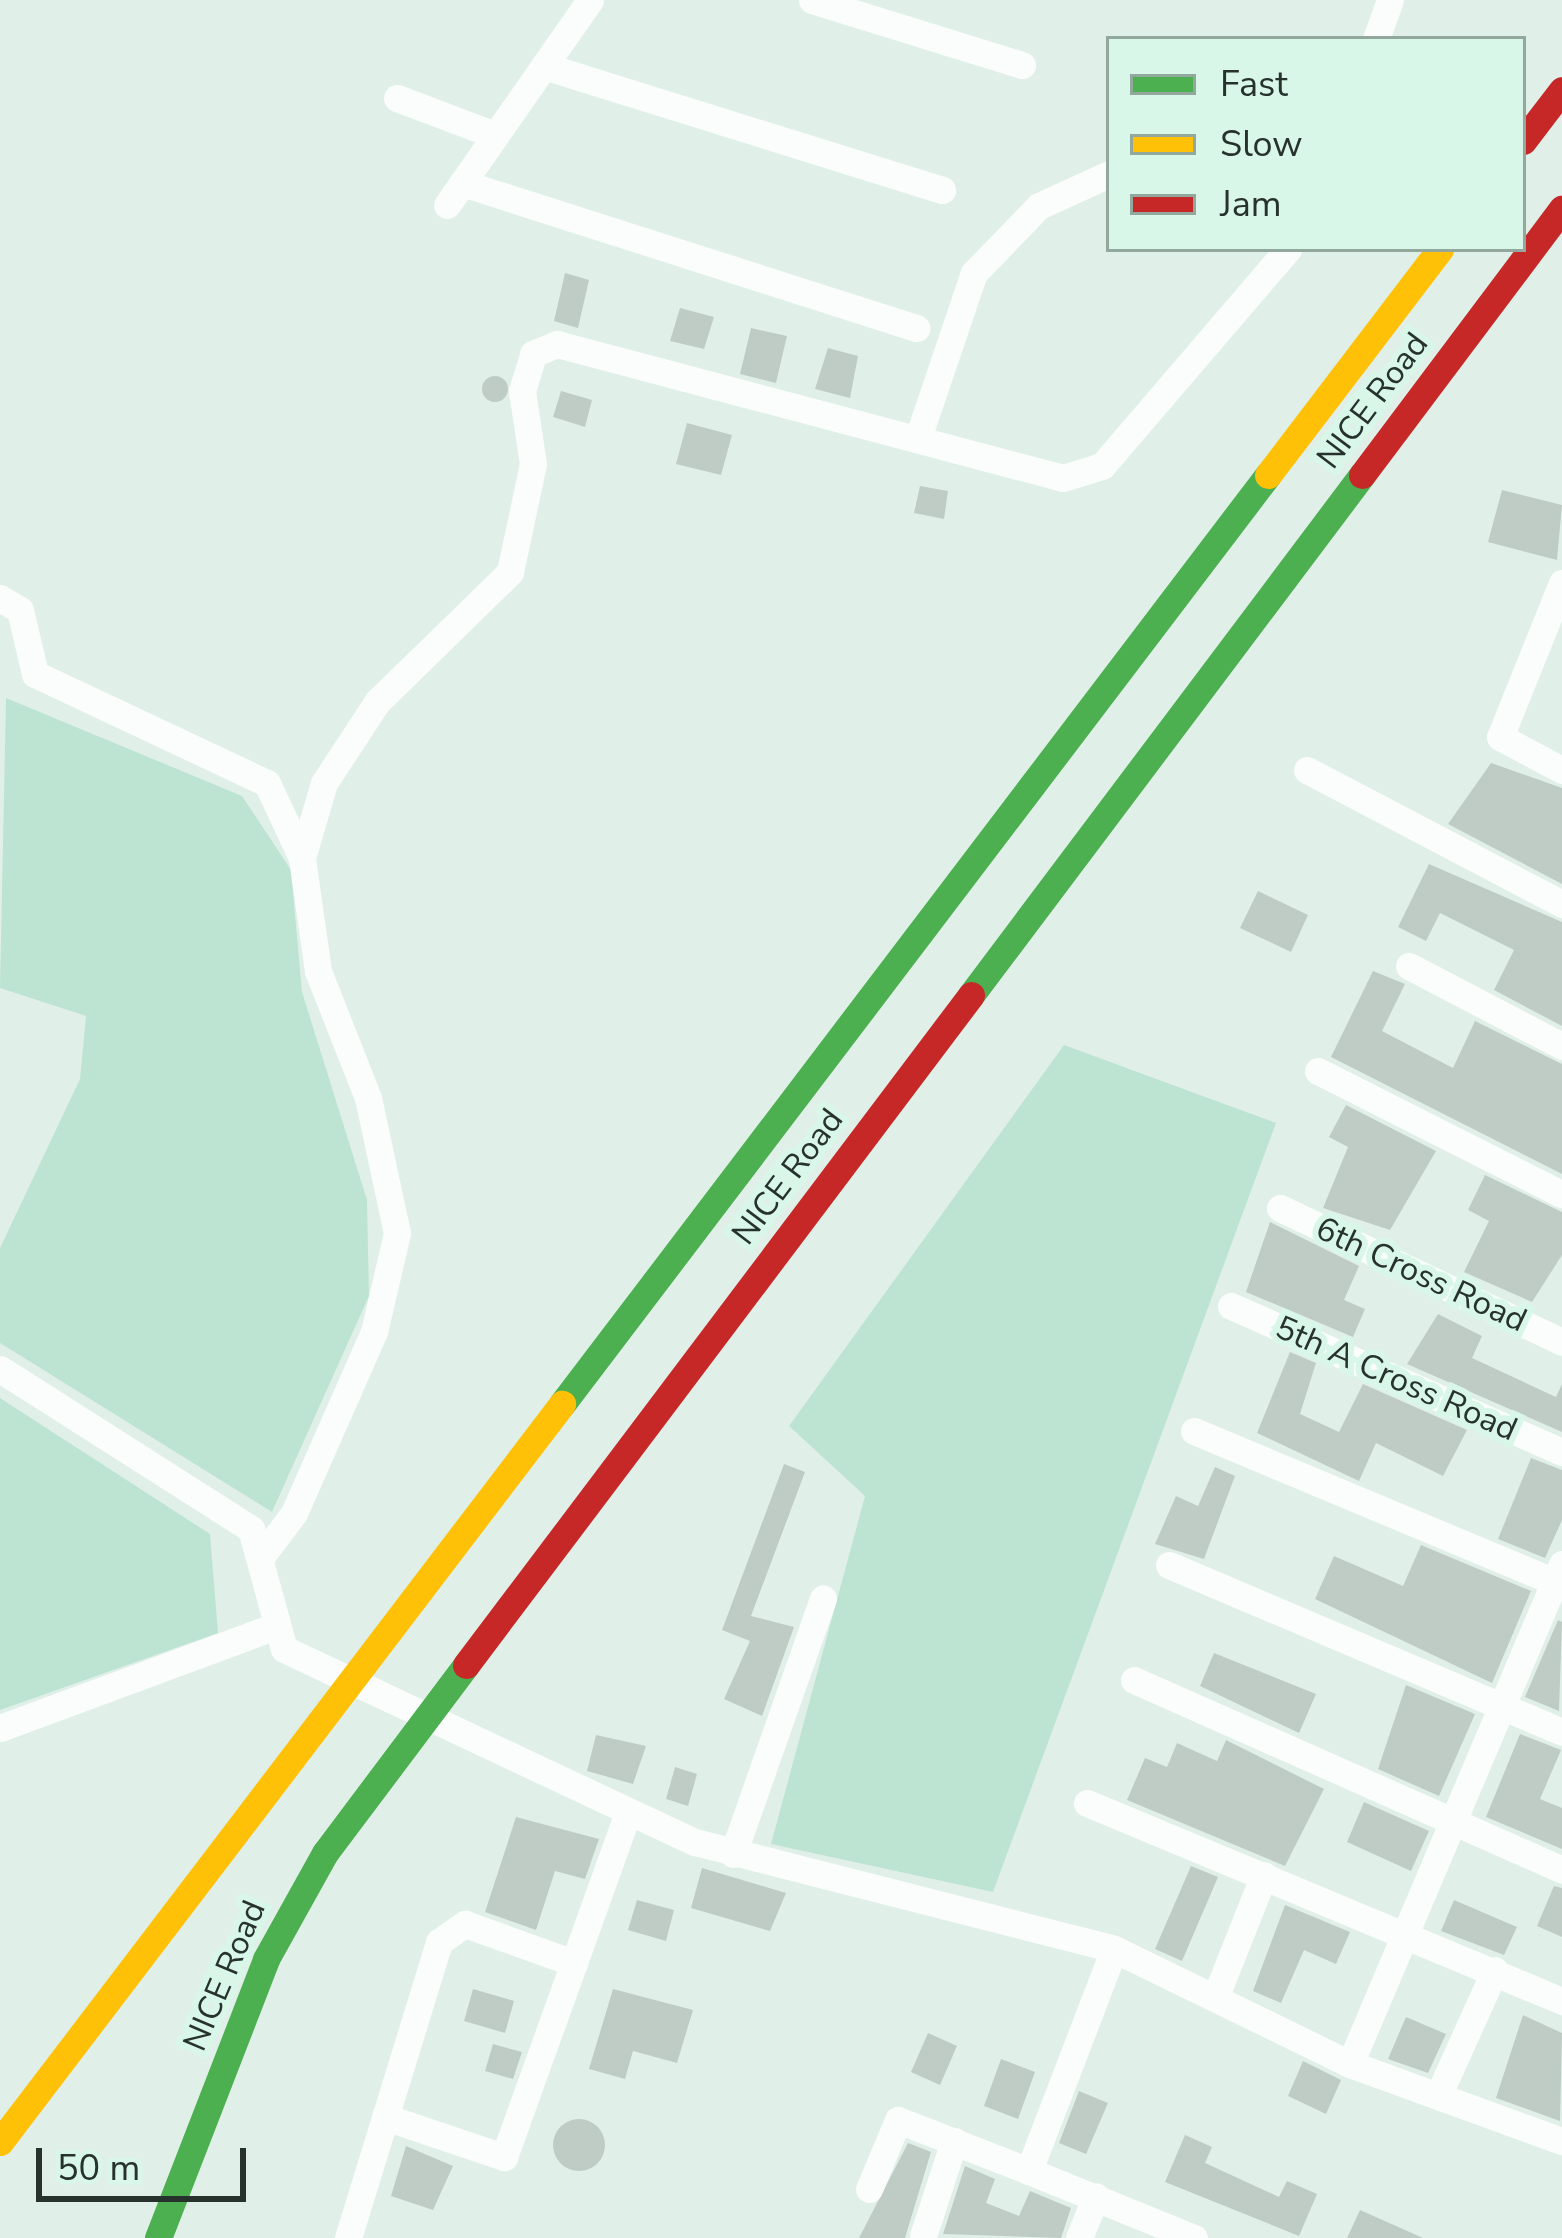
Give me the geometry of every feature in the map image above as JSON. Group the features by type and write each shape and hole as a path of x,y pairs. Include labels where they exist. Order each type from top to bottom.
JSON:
{"highway":[{"path":"1526,137 1562,90"},
{"name":"NICE Road","path":"158,2238 266,1959 325,1853 1562,208"},
{"name":"NICE Road","path":"0,2142 1438,252"}],"street":[{"path":"590,0 454,194 916,328"},
{"path":"812,0 1022,65"},
{"path":"1377,36 1390,0"},
{"path":"544,66 942,190"},
{"path":"397,98 495,135"},
{"path":"918,438 974,273 1040,206 1106,175"},
{"path":"302,858 324,782 376,703 510,572 536,437 521,391 533,354 557,344 1063,478 1102,466 1285,252"},
{"path":"1562,583 1500,736 1562,770"},
{"path":"0,598 20,610 35,674 268,783 302,858 318,971 368,1098 397,1233 358,1371 294,1513 261,1557"},
{"path":"1307,770 1562,904"},
{"path":"1409,966 1562,1046"},
{"path":"1318,1071 1562,1194"},
{"name":"6th Cross Road","path":"1280,1208 1562,1342"},
{"name":"5th A Cross Road","path":"1231,1306 1562,1452"},
{"path":"0,1369 250,1529 261,1557 271,1628 308,1659 628,1812 734,1853 1114,1949 1350,2064 1562,2141"},
{"path":"1194,1431 1560,1577 1500,1706 1350,2064"},
{"path":"1169,1565 1562,1732"},
{"path":"734,1853 824,1598"},
{"path":"0,1728 271,1628"},
{"path":"1134,1680 1562,1870"},
{"path":"1087,1803 1406,1930 1562,2001"},
{"path":"385,2117 504,2157 628,1812"},
{"path":"1215,1998 1264,1875"},
{"path":"348,2238 449,1930 465,1924 574,1963"},
{"path":"1029,2170 1114,1949"},
{"path":"1438,2096 1495,1970"},
{"path":"869,2188 898,2120 1194,2238"},
{"path":"923,2236 954,2141"},
{"path":"1078,2238 1096,2196"}],"green space":[{"path":"6,698 242,796 291,870 302,992 367,1200 369,1296 272,1512 0,1343 0,1248 80,1079 86,1016 0,988"},
{"path":"1064,1045 1276,1123 993,1892 771,1844 865,1496 789,1426"},
{"path":"0,1398 210,1534 218,1633 0,1710"}],"building":[{"path":"565,273 589,280 578,328 554,321"},
{"path":"680,308 714,317 704,349 670,341"},
{"path":"751,328 787,336 776,383 740,374"},
{"path":"828,348 858,356 850,398 815,389"},
{"path":"495,376 508,389 495,402 482,389"},
{"path":"561,391 592,400 585,427 553,417"},
{"path":"687,423 732,435 721,475 676,464"},
{"path":"920,486 948,491 944,519 914,513"},
{"path":"1502,490 1562,505 1557,560 1488,542"},
{"path":"1491,763 1562,788 1562,884 1448,824"},
{"path":"1429,864 1562,922 1562,1026 1494,990 1514,950 1440,913 1426,941 1398,927"},
{"path":"1258,891 1308,915 1291,952 1240,928"},
{"path":"1373,971 1405,984 1382,1031 1453,1068 1475,1021 1562,1064 1562,1174 1331,1057"},
{"path":"1346,1105 1436,1151 1390,1230 1323,1208 1348,1147 1329,1137"},
{"path":"1485,1175 1562,1212 1562,1255 1532,1302 1464,1272 1489,1221 1468,1210"},
{"path":"1270,1222 1359,1266 1344,1300 1365,1309 1353,1337 1246,1292"},
{"path":"1438,1314 1482,1336 1472,1358 1556,1397 1562,1384 1562,1432 1407,1364"},
{"path":"1290,1352 1316,1363 1300,1414 1339,1432 1363,1384 1467,1430 1443,1476 1376,1443 1359,1481 1257,1433"},
{"path":"1531,1458 1562,1470 1562,1520 1545,1558 1498,1539"},
{"path":"784,1464 805,1472 751,1616 794,1627 762,1716 724,1699 750,1641 722,1630"},
{"path":"1215,1467 1235,1476 1204,1559 1155,1544 1176,1496 1198,1506"},
{"path":"1421,1545 1531,1591 1492,1683 1315,1599 1334,1556 1403,1586"},
{"path":"1558,1620 1562,1622 1559,1711 1525,1697"},
{"path":"1214,1653 1316,1694 1299,1733 1200,1686"},
{"path":"1406,1685 1475,1714 1439,1796 1378,1769"},
{"path":"1520,1734 1561,1750 1540,1799 1562,1808 1562,1849 1486,1817"},
{"path":"596,1735 646,1746 633,1784 587,1771"},
{"path":"1226,1740 1324,1789 1285,1866 1127,1800 1145,1758 1167,1767 1177,1743 1217,1761"},
{"path":"675,1767 697,1774 688,1806 666,1799"},
{"path":"1364,1802 1429,1831 1411,1871 1347,1842"},
{"path":"516,1817 599,1839 585,1879 555,1871 536,1930 485,1912"},
{"path":"1191,1866 1218,1877 1182,1961 1155,1949"},
{"path":"702,1868 786,1893 770,1931 691,1908"},
{"path":"1554,1886 1562,1888 1562,1937 1537,1926"},
{"path":"637,1900 674,1910 666,1941 628,1930"},
{"path":"1454,1900 1517,1927 1504,1955 1441,1931"},
{"path":"1285,1905 1350,1932 1336,1964 1304,1950 1281,2003 1253,1991"},
{"path":"473,1989 514,2001 505,2033 464,2021"},
{"path":"613,1989 693,2010 677,2063 633,2051 625,2079 589,2069"},
{"path":"1523,2015 1562,2033 1560,2121 1496,2098"},
{"path":"1406,2017 1446,2034 1428,2073 1388,2059"},
{"path":"928,2033 957,2046 940,2085 911,2072"},
{"path":"493,2044 522,2052 513,2079 485,2071"},
{"path":"1001,2059 1035,2072 1018,2119 984,2106"},
{"path":"1303,2061 1341,2080 1326,2114 1288,2096"},
{"path":"1079,2091 1108,2103 1086,2154 1059,2143"},
{"path":"579,2119 597,2127 605,2145 597,2163 579,2171 561,2163 553,2145 561,2127"},
{"path":"1185,2135 1212,2147 1205,2163 1279,2197 1287,2181 1317,2194 1299,2236 1165,2182"},
{"path":"908,2143 931,2152 905,2238 859,2238"},
{"path":"406,2146 453,2166 433,2210 391,2196"},
{"path":"965,2166 995,2179 986,2203 1019,2216 1030,2191 1071,2208 1061,2238 943,2234"},
{"path":"1360,2210 1423,2238 1347,2238"}],"traffic: fast":[{"path":"562,1404 1268,475"},
{"path":"971,995 1362,475"},
{"path":"158,2238 266,1959 325,1853 466,1665"}],"traffic: slow":[{"path":"1268,475 1438,252"},
{"path":"0,2142 562,1404"}],"traffic: jam":[{"path":"1526,137 1562,90"},
{"path":"1362,475 1562,209"},
{"path":"466,1665 971,995"}]}
